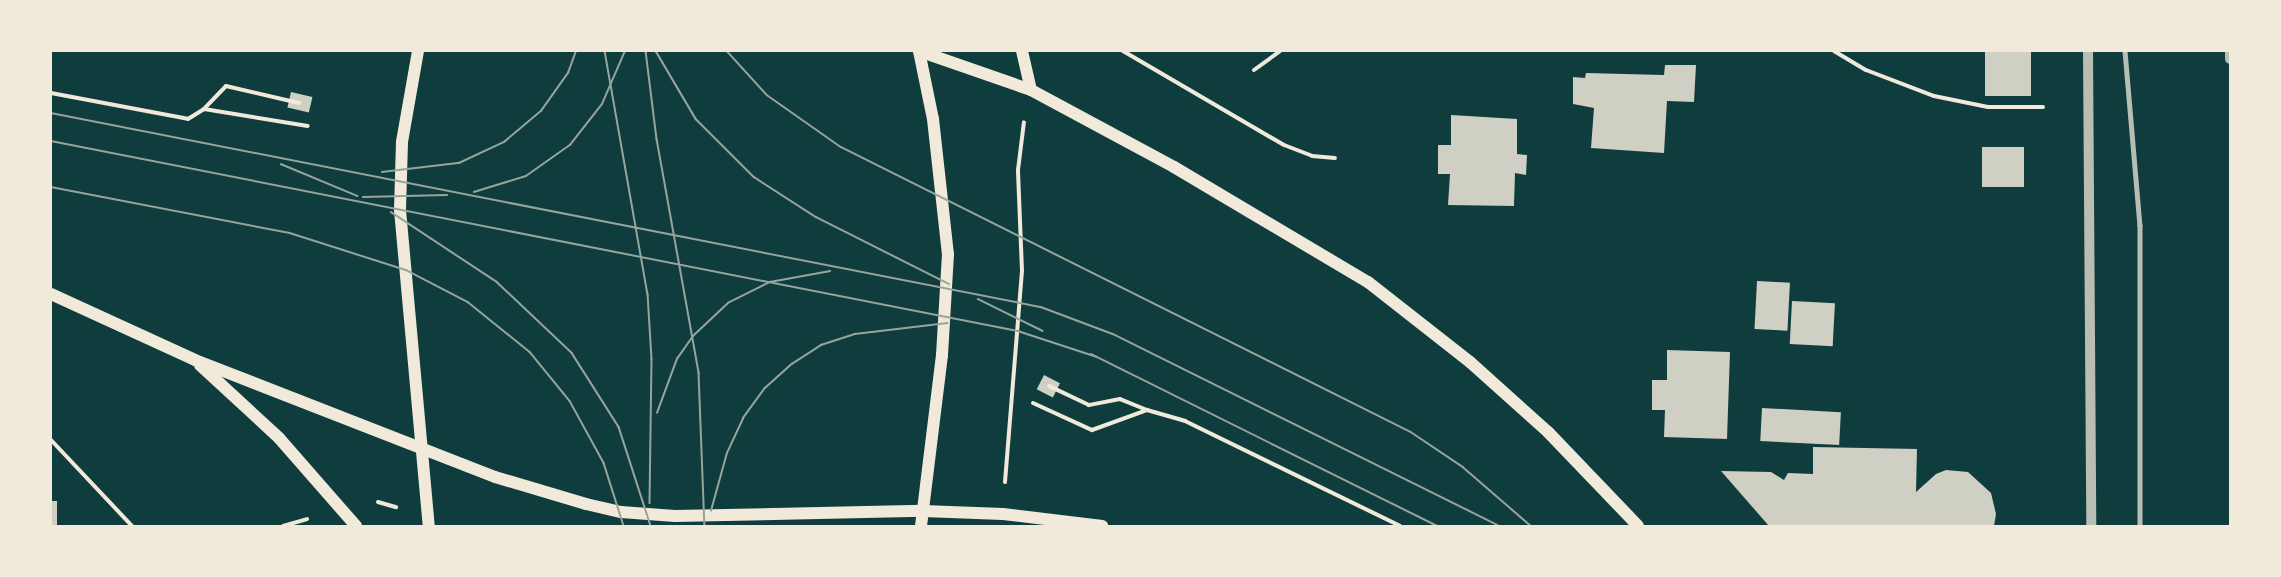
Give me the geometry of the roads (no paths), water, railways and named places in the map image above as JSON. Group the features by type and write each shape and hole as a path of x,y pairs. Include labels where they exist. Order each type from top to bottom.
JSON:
{"main road":[{"path":"418,51 402,142 399,210 429,526"},
{"path":"921,526 942,354 948,254 936,142 919,51 1031,90 1194,178 1368,282 1470,362 1539,424 1638,526"},
{"path":"1022,51 1031,90"},
{"path":"51,294 195,360 421,449 506,481 621,512 675,516 923,511 1037,516 1102,526"},
{"path":"195,360 279,438 356,526"}],"street":[{"path":"2088,51 2091,526"},
{"path":"2230,51 2230,59"}],"lane":[{"path":"2125,51 2140,225 2140,526"}],"tram line":[{"path":"382,172 459,163 504,142 541,111 568,73 576,51"},
{"path":"605,51 648,294 652,359 650,503"},
{"path":"474,192 526,176 570,145 602,104 625,51"},
{"path":"646,51 657,139 699,373 705,526"},
{"path":"656,51 696,119 754,177 816,217 949,284"},
{"path":"727,51 767,95 841,147 1411,432 1463,467 1531,526"},
{"path":"51,113 1041,307 1113,334 1500,526"},
{"path":"51,141 1018,331 1097,357"},
{"path":"281,164 358,196"},
{"path":"51,187 290,233 406,270 468,302 530,352 570,401 604,463 624,526"},
{"path":"363,197 447,195"},
{"path":"391,212 497,282 572,353 619,427 651,526"},
{"path":"657,413 677,359 693,336 728,303 770,282 830,271"},
{"path":"978,299 1043,331"},
{"path":"711,511 727,453 743,418 765,388 792,364 821,345 855,334 947,323"},
{"path":"1091,354 1438,526"}]}
